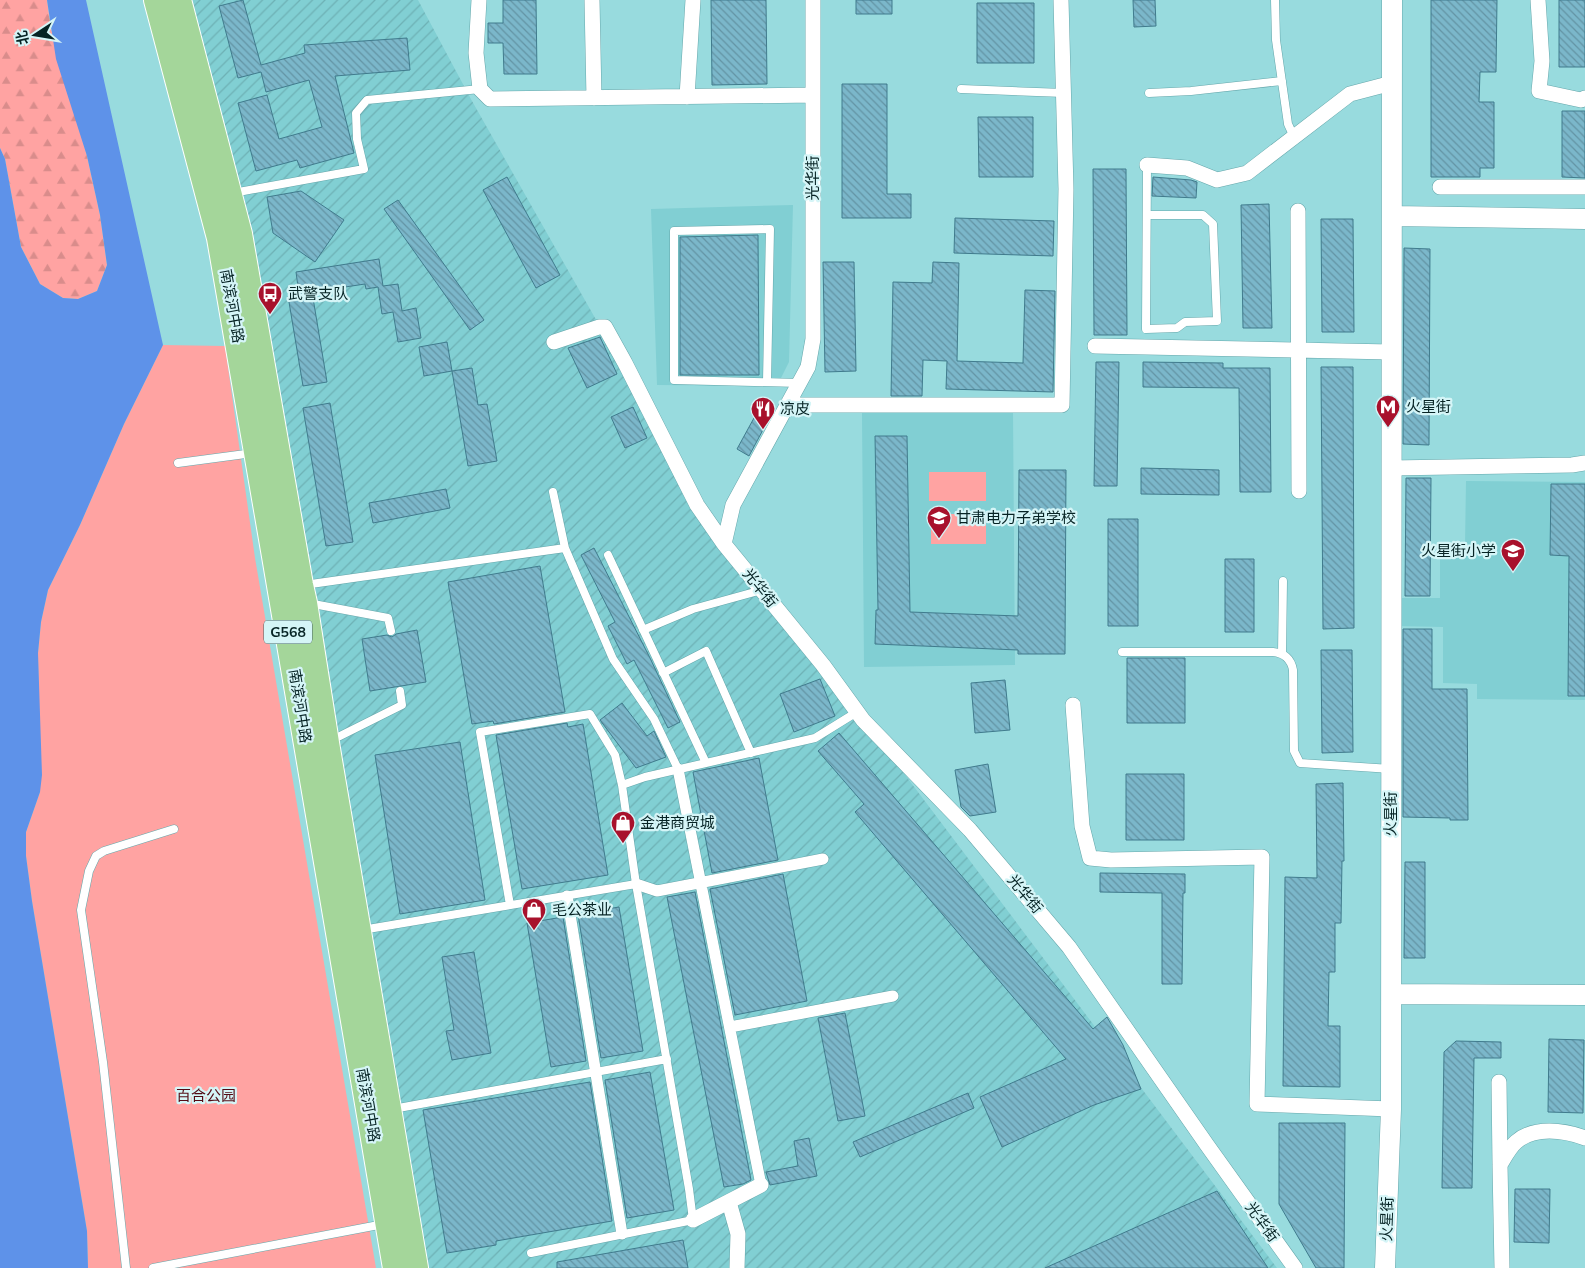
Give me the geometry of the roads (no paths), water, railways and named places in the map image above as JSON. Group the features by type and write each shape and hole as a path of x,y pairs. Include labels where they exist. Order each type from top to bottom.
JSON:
{"highway":[{"name":"南滨河中路","path":"157,0 220,238 257,453 295,599 326,743 415,1268"},
{"name":"南滨河中路","path":"178,0 239,234 396,1268"}],"street":[{"path":"479,0 476,53 480,88 490,99 813,95"},
{"path":"592,0 594,98"},
{"path":"688,97 693,0"},
{"name":"光华街","path":"724,544 733,505 808,367 813,339 812,0"},
{"path":"788,404 1062,405 1066,189 1061,0"},
{"name":"火星街","path":"1385,1268 1391,1108 1392,994 1392,0"},
{"path":"1538,0 1542,61 1539,91 1581,100 1585,98"},
{"path":"1147,165 1186,168 1217,180 1247,173 1350,94 1392,83"},
{"path":"1440,187 1585,187"},
{"path":"1298,211 1299,491"},
{"path":"1392,216 1585,219"},
{"name":"光华街","path":"554,342 605,327 626,363 697,505 724,544 823,665 863,720 970,830 1069,946 1207,1145 1296,1268"},
{"path":"1095,346 1391,352"},
{"path":"1391,468 1572,465 1585,463"},
{"path":"1073,705 1082,826 1090,858 1111,860 1262,858 1257,1104 1391,1108"},
{"path":"678,769 761,1185 693,1220"},
{"path":"636,884 657,891 823,859"},
{"path":"567,896 622,1234"},
{"path":"1392,994 1585,995"},
{"path":"730,1028 893,996"},
{"path":"1499,1082 1502,1268"},
{"path":"1500,1165 1515,1143 1525,1136 1536,1132 1573,1134 1585,1139"},
{"path":"729,1202 738,1234 737,1268"}],"lane":[{"path":"1275,0 1276,40 1288,124 1294,137"},
{"path":"1149,93 1191,92 1282,82"},
{"path":"229,194 364,169 357,140 356,114 367,100 480,88"},
{"path":"961,89 1064,93"},
{"path":"1147,165 1146,330 1176,328 1184,322 1217,320 1213,224 1203,215 1147,215"},
{"path":"767,382 770,230 674,231 674,380 800,383"},
{"path":"178,463 257,453"},
{"path":"553,492 565,548 613,659 654,719 678,769"},
{"path":"295,599 565,548"},
{"path":"608,555 706,763"},
{"path":"1282,654 1283,581"},
{"path":"643,630 693,609 762,590"},
{"path":"295,599 388,618 391,631"},
{"path":"663,673 706,651 751,752"},
{"path":"1122,652 1273,652 1282,654 1290,661 1293,670 1294,751 1300,763 1391,769"},
{"path":"326,743 402,705 400,691"},
{"path":"622,785 645,777 815,738 857,712"},
{"path":"510,905 480,732 590,714 615,755 622,785 636,884 693,1220 531,1253"},
{"path":"126,1268 103,1062 81,910 89,871 96,856 174,828"},
{"path":"358,931 636,884"},
{"path":"388,1110 667,1059"},
{"path":"153,1268 388,1223"}],"water":[{"path":"47,0 86,0 163,345 124,424 80,525 48,590 41,622 38,653 42,775 40,792 26,832 26,856 87,1231 88,1268 0,1268 0,148 5,159 21,247 40,284 63,298 78,299 97,291 107,265 100,215 87,156 56,59"}],"place":[{"name":"武警支队","path":"270,315"},
{"name":"火星街","path":"1388,428"},
{"name":"凉皮","path":"763,430"},
{"name":"甘肃电力子弟学校","path":"939,539"},
{"name":"火星街小学","path":"1513,572"},
{"name":"金港商贸城","path":"623,844"},
{"name":"毛公茶业","path":"534,931"}],"park label":[{"name":"百合公园","path":"206,1096"}]}
